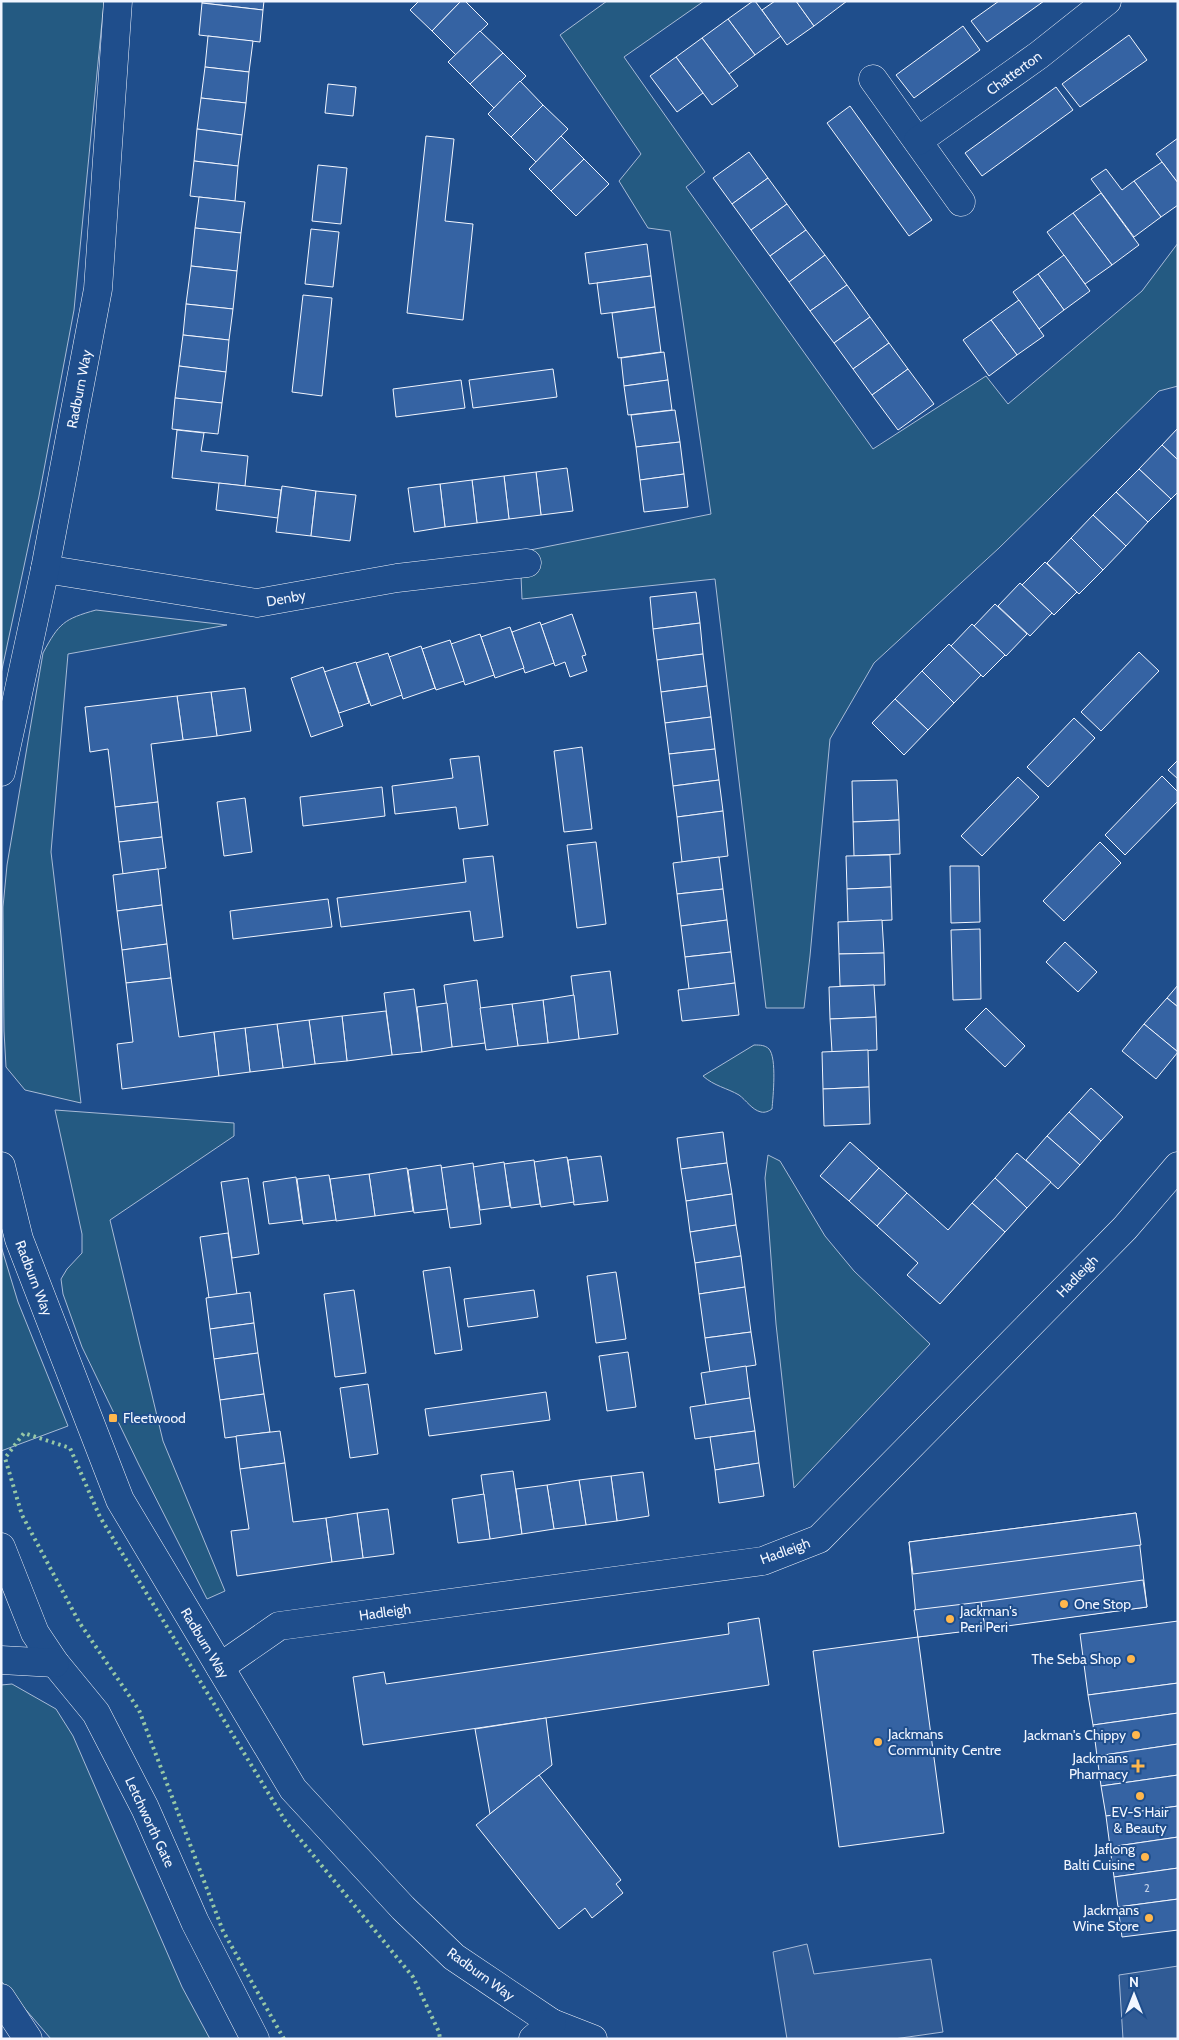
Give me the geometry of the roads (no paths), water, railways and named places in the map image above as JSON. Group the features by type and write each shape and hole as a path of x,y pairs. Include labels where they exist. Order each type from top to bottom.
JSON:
{"street":[{"name":"Radburn Way","path":"1,772 45,569 98,290 118,1"},
{"name":"Chatterton","path":"918,141 1039,55 1107,1"},
{"path":"873,79 961,202"},
{"name":"Denby","path":"45,569 257,603 397,578 527,563"},
{"name":"Radburn Way","path":"1,1166 19,1239 120,1500 293,1789 390,1894 454,1957 545,2033 592,2039"},
{"name":"Hadleigh","path":"220,1667 279,1626 763,1561 796,1550 819,1539 1125,1228 1178,1166"},
{"name":"Letchworth Gate","path":"1,1547 35,1633 55,1663 96,1713 145,1808 195,1922 254,2039"},
{"path":"1,1660 55,1663"},
{"path":"1,1998 28,2039"}],"place":[{"name":"Fleetwood","path":"113,1418"},
{"name":"One Stop","path":"1064,1604"},
{"name":"Jackman's Peri Peri","path":"950,1619"},
{"name":"The Seba Shop","path":"1131,1659"},
{"name":"Jackman's Chippy","path":"1136,1735"},
{"name":"Jackmans Community Centre","path":"878,1742"},
{"name":"Jackmans Pharmacy","path":"1138,1766"},
{"name":"EV-S Hair & Beauty","path":"1140,1796"},
{"name":"Jaflong Balti Cuisine","path":"1145,1857"},
{"name":"Jackmans Wine Store","path":"1149,1918"}]}
